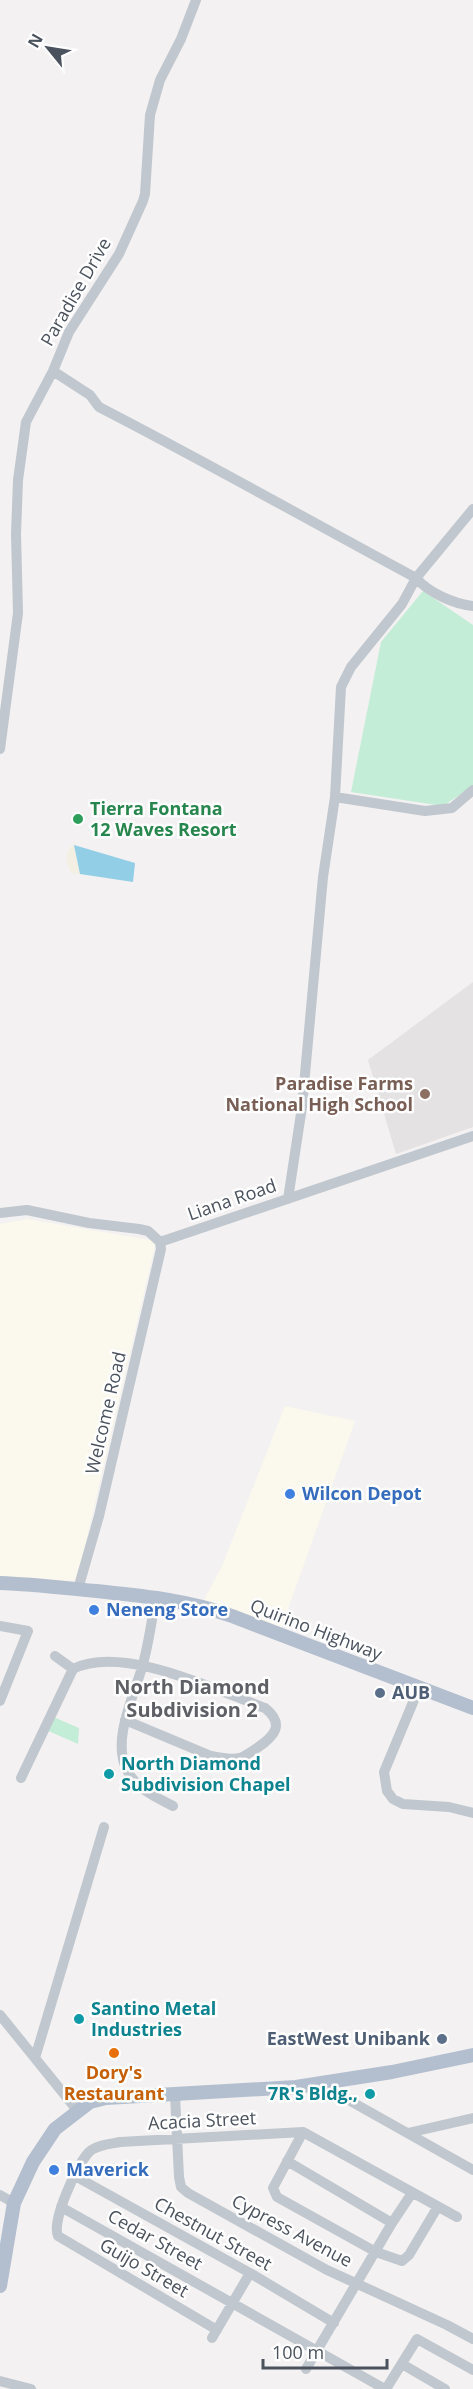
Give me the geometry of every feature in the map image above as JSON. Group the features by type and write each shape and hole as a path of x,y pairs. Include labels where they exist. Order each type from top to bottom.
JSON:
{"main road":[{"name":"Quirino Highway","path":"0,1583 156,1596 222,1613 473,1708"},
{"path":"0,2286 14,2203 33,2162 55,2129 90,2102 106,2098 258,2090 320,2084 473,2055"}],"street":[{"name":"Paradise Drive","path":"0,749 18,613 16,534 18,480 26,422 53,371 69,332 119,254 143,201 150,115 160,80 181,39 196,0"},
{"path":"53,371 90,395 99,407 219,469 250,489 416,578 424,588 459,603 473,606"},
{"path":"288,1199 302,1107 323,877 335,797 338,715 344,678 402,604 416,578 473,508"},
{"path":"335,797 425,811 452,808 473,790"},
{"name":"Liana Road","path":"160,1242 473,1136"},
{"path":"0,1213 27,1210 89,1223 139,1229 148,1232 160,1242"},
{"name":"Welcome Road","path":"78,1589 99,1516 161,1249 160,1242"},
{"path":"156,1596 143,1664 125,1720 121,1750 127,1772 140,1787 173,1806"},
{"path":"0,1626 28,1631 0,1701"},
{"path":"55,1656 73,1669"},
{"path":"21,1778 73,1669 93,1662 143,1664 265,1708 277,1723 275,1732 269,1740 242,1757 226,1759 211,1756 125,1720"},
{"path":"419,1688 384,1772 387,1791 393,1799 403,1804 448,1807 473,1814"},
{"path":"35,2058 104,1827"},
{"path":"0,2015 77,2110"},
{"path":"320,2084 473,2170"},
{"name":"Cypress Avenue","path":"176,2095 178,2177 181,2187 188,2193 327,2270 473,2339"},
{"path":"408,2133 473,2118"},
{"path":"437,2208 406,2259 402,2261 376,2252 277,2197 273,2188 303,2132 457,2217"},
{"name":"Acacia Street","path":"56,2232 61,2207 75,2176 90,2151 106,2145 303,2132"},
{"path":"287,2162 392,2223"},
{"name":"Chestnut Street","path":"75,2176 250,2273 334,2323"},
{"path":"306,2369 412,2193"},
{"path":"0,2195 14,2203"},
{"name":"Cedar Street","path":"61,2207 385,2389"},
{"name":"Guijo Street","path":"56,2232 61,2239 214,2334 233,2302"},
{"path":"233,2302 250,2273"},
{"path":"385,2389 417,2339 473,2370"},
{"path":"402,2364 445,2389"},
{"path":"0,2381 27,2386 31,2389"}],"shaded area":[{"name":"Paradise Farms National High School","path":"473,982 473,1127 396,1154 368,1060"},
{"path":"27,1219 156,1241 77,1580 0,1584 0,1224"},
{"name":"Wilcon Depot","path":"285,1406 355,1421 281,1629 204,1600 222,1566"}],"green space":[{"path":"423,591 473,625 473,786 443,806 351,792 381,642"},
{"path":"51,1716 79,1728 78,1744 44,1729"}],"sand":[{"path":"74,845 81,850 80,874 71,873 66,859 69,848"}],"water":[{"path":"74,845 135,863 133,882 80,874"}],"place":[{"name":"Tierra Fontana 12 Waves Resort","path":"78,819"},
{"name":"Paradise Farms National High School","path":"425,1094"},
{"name":"Wilcon Depot","path":"290,1494"},
{"name":"Neneng Store","path":"94,1610"},
{"name":"AUB","path":"380,1693"},
{"name":"North Diamond Subdivision Chapel","path":"109,1774"},
{"name":"Santino Metal Industries","path":"79,2019"},
{"name":"EastWest Unibank","path":"442,2039"},
{"name":"Dory's Restaurant","path":"114,2053"},
{"name":"7R's Bldg.,","path":"370,2094"},
{"name":"Maverick","path":"54,2170"}],"district":[{"name":"North Diamond Subdivision 2","path":"192,1698"}]}
